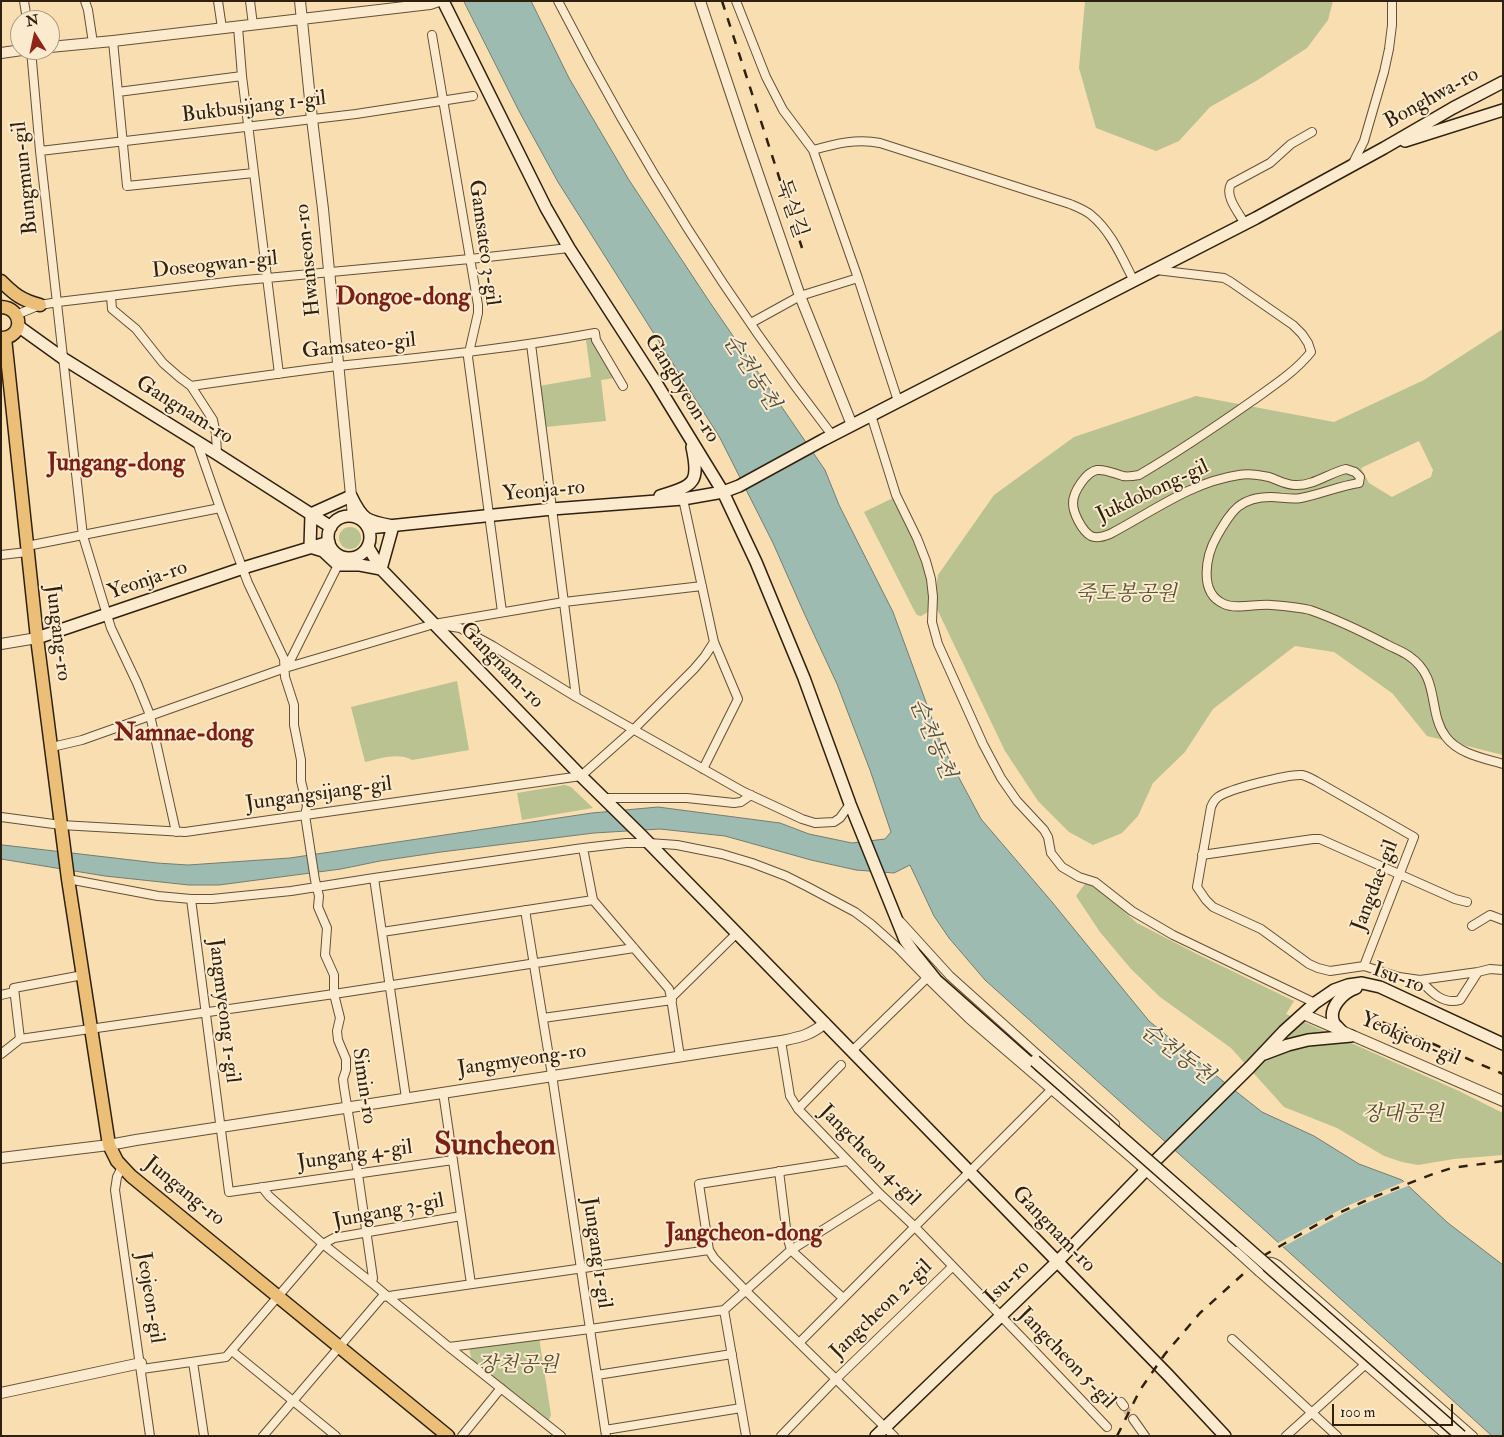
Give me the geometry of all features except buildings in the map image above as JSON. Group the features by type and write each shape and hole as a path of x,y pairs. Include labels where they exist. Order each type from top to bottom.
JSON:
{"main road":[{"name":"Gangbyeon-ro","path":"443,1 546,208 569,248 655,381 723,492 756,562 804,678 852,808 897,917"},
{"name":"Bonghwa-ro","path":"1384,148 1460,104 1503,82"},
{"name":"Bonghwa-ro","path":"1384,148 1503,110"},
{"path":"723,492 740,486 827,437 1245,224 1384,148"},
{"path":"1,281 19,298 26,302 40,305"},
{"path":"1,307 12,310 17,320 16,332 11,336 3,338"},
{"name":"Gangnam-ro","path":"17,320 64,359 218,454 331,527"},
{"name":"Jungang-ro","path":"3,338 37,638 63,843 109,1146 116,1161 122,1167 448,1436"},
{"path":"644,502 691,484 695,476 696,466 690,438"},
{"name":"Yeonja-ro","path":"369,528 644,502 723,492"},
{"path":"351,496 360,514 377,523 393,526 381,569 341,561 323,551 310,547 311,514 351,496"},
{"path":"353,516 360,518 369,528 368,547 358,556 341,561 328,542 331,527 340,518 353,516"},
{"name":"Yeonja-ro","path":"37,638 242,568 328,542"},
{"name":"Gangnam-ro","path":"368,547 381,569 434,624 1168,1374 1225,1436"},
{"path":"897,917 905,940 936,980 1034,1063 1461,1436"},
{"path":"897,917 914,943 944,978 1084,1112 1136,1155 1455,1436"},
{"name":"Isu-ro","path":"876,1436 1057,1262 1284,1031 1334,990 1362,983 1380,987 1503,1044"},
{"path":"1346,1034 1334,1022 1333,1008 1350,990 1380,987"},
{"path":"1260,1056 1288,1045 1346,1034"}],"street":[{"path":"85,1 93,44"},
{"path":"218,1 222,28"},
{"path":"250,1 253,25"},
{"name":"Hwanseon-ro","path":"300,1 353,516"},
{"path":"60,46 302,20 430,4 439,1"},
{"path":"558,1 642,152 704,253 827,437"},
{"name":"둑실길","path":"700,1 800,296 852,425"},
{"path":"736,1 766,77 783,110 813,150 858,278 898,401"},
{"path":"1351,166 1364,141 1384,72 1392,25 1392,1"},
{"path":"238,27 242,76 279,374"},
{"name":"Gamsateo 3-gil","path":"432,35 478,314 469,352 470,374 502,612"},
{"path":"113,41 127,186 254,173"},
{"name":"Bungmun-gil","path":"32,60 40,151 84,536 111,628 150,715 176,832"},
{"path":"118,92 242,76"},
{"name":"Bukbusijang 1-gil","path":"40,151 312,119 472,96"},
{"path":"1245,224 1230,198 1228,192 1231,184 1270,163 1291,144 1312,132"},
{"path":"813,150 857,141 880,143 1070,204 1091,215 1102,226 1134,280"},
{"name":"Doseogwan-gil","path":"17,320 40,305 58,302 329,271 470,259 569,248"},
{"name":"Jukdobong-gil","path":"1154,270 1224,278 1293,325 1302,334 1311,352 1305,360 1278,383 1213,429 1139,475 1126,477 1109,471 1097,470 1087,475 1079,486 1073,502 1076,517 1085,530 1092,537 1110,534 1176,496 1209,482 1240,474 1257,475 1287,485 1297,486 1346,469 1355,472 1360,477 1359,483 1348,484 1298,499 1269,497 1240,504 1231,512 1209,553 1206,577 1210,590 1223,604 1231,606 1271,604 1308,610 1357,629 1410,656 1422,668 1431,688 1438,721 1446,737 1460,749 1503,764"},
{"path":"750,322 800,296 858,278"},
{"path":"111,296 112,309 136,329 163,363 191,386 213,420 216,428 218,454"},
{"name":"Gamsateo-gil","path":"191,386 338,366 531,344 595,333 596,340 623,386"},
{"path":"531,344 576,697"},
{"path":"871,415 896,495 926,561 933,597 932,622 938,644 983,744 1006,787 1044,830 1048,837 1051,853 1062,867 1079,877 1095,882 1132,911 1173,935 1316,1003"},
{"name":"Simin-ro","path":"197,442 242,568 284,659 285,677 294,705 294,725 301,760 300,781 307,806 305,815 318,907 327,928 326,954 334,975 334,994 340,1018 337,1031 338,1040 346,1059 346,1070 343,1078 344,1087 374,1278 372,1283"},
{"path":"683,498 714,642 738,699 703,769"},
{"path":"1,555 220,508"},
{"path":"285,668 341,561"},
{"path":"52,747 82,740 285,668 434,624 564,602 702,586"},
{"path":"434,624 460,628 703,769 751,795 802,819 815,823 834,822 852,808"},
{"path":"1,644 37,638"},
{"path":"581,776 634,729 694,669 714,642"},
{"name":"Jangdae-gil","path":"1301,775 1316,781 1414,837 1364,966 1330,971 1309,964 1261,929 1213,907 1197,887 1202,855 1211,806 1220,796 1234,790 1284,777 1301,775"},
{"name":"Jungangsijang-gil","path":"1,817 62,825 185,832 581,776"},
{"path":"603,798 686,798 734,803 741,802 751,795"},
{"path":"68,879 158,896 212,899 646,839 722,854 766,868 808,887 855,912 871,924 898,948 969,1019 1447,1436"},
{"path":"1202,855 1313,839 1320,840 1455,899 1467,902"},
{"path":"583,848 593,900 668,989 680,1057"},
{"path":"374,878 406,1098"},
{"name":"Jangmyeong 1-gil","path":"191,899 220,1127"},
{"path":"382,932 593,900"},
{"name":"Jungang 1-gil","path":"525,910 552,1075 605,1433"},
{"path":"1472,926 1490,916 1503,920"},
{"path":"897,917 950,976 1159,1157 1248,1242 1240,1251 1236,1251"},
{"path":"543,1018 671,999 737,933"},
{"path":"1,1054 20,1039 334,994 634,948"},
{"path":"1364,966 1399,977 1420,980 1490,969 1503,970"},
{"path":"1420,980 1436,996 1453,1002 1460,1000 1478,972"},
{"path":"20,1039 14,988 83,975"},
{"path":"926,978 948,991"},
{"path":"852,1051 926,978"},
{"path":"1,995 14,992"},
{"name":"Yeokjeon-gil","path":"1303,1014 1503,1101"},
{"name":"Jangmyeong-ro","path":"1,1158 109,1146 136,1140 443,1092 781,1041 804,1037 815,1031 824,1022"},
{"name":"Jangcheon 4-gil","path":"781,1041 790,1096 798,1109 1001,1315"},
{"name":"Jangcheon 4-gil","path":"798,1109 841,1065"},
{"name":"Jangcheon 4-gil","path":"800,1343 1051,1090"},
{"path":"443,1092 472,1284"},
{"name":"Jungang 4-gil","path":"220,1127 229,1192 453,1160"},
{"path":"263,1436 378,1299 386,1295 408,1294 709,1250 699,1184 847,1160"},
{"name":"Jeojeon-gil","path":"122,1167 117,1177 115,1190 150,1436"},
{"path":"778,1171 787,1236 791,1250 843,1298"},
{"path":"262,1187 269,1196 323,1244"},
{"path":"449,1347 724,1310 791,1250 880,1194"},
{"name":"Jungang 3-gil","path":"232,1351 323,1244 334,1238 367,1231 461,1216"},
{"name":"Jungang 3-gil","path":"323,1244 372,1283"},
{"name":"Jangcheon 2-gil","path":"709,1250 714,1258 746,1291 894,1436"},
{"path":"1259,1272 1260,1267 1273,1261 1473,1436"},
{"name":"Jangcheon 2-gil","path":"836,1379 952,1267"},
{"path":"372,1283 561,1436"},
{"path":"724,1310 746,1436"},
{"name":"Jangcheon 5-gil","path":"1001,1315 1107,1427"},
{"path":"1232,1339 1337,1436"},
{"path":"1,1393 141,1366 226,1357 232,1351 336,1436"},
{"path":"1286,1436 1378,1353"},
{"path":"597,1375 732,1354"},
{"path":"193,1362 204,1436"},
{"path":"781,1436 836,1379"},
{"path":"462,1436 500,1388"},
{"path":"605,1433 741,1408"},
{"path":"1133,1419 1145,1436"}],"green space":[{"path":"1085,1 1333,1 1328,20 1307,48 1256,81 1210,107 1179,141 1156,151 1096,128 1079,68"},
{"name":"죽도봉공원","path":"1503,329 1503,755 1427,736 1392,693 1334,652 1295,646 1213,709 1185,752 1153,783 1138,816 1122,833 1093,845 1069,832 1038,801 1005,751 937,609 935,594 938,575 994,495 1074,437 1196,396 1334,422 1424,380","holes":["1419,441 1433,470 1431,477 1392,497 1369,483 1361,468"]},
{"path":"591,339 615,378 601,380 606,421 545,427 539,386 591,377 586,340"},
{"path":"893,498 917,545 928,573 928,612 921,616 915,612 864,512"},
{"path":"350,527 360,534 361,538 354,548 350,549 340,542 339,538 346,528"},
{"path":"457,681 469,750 412,760 395,756 365,762 351,707"},
{"path":"565,785 571,787 593,808 522,820 517,793"},
{"name":"장대공원","path":"1087,881 1137,923 1294,1001 1286,1014 1459,1091 1503,1113 1503,1155 1454,1159 1418,1165 1402,1162 1384,1156 1337,1128 1284,1107 1231,1048 1160,997 1131,969 1100,932 1076,896"},
{"name":"장천공원","path":"539,1337 551,1415 549,1420 472,1361 469,1348"}],"water":[{"name":"순천동천","path":"464,1 531,1 569,78 629,180 825,470 839,505 893,612 942,746 981,819 1052,902 1149,1021 1262,1112 1314,1136 1359,1164 1402,1180 1448,1223 1503,1265 1503,1436 1492,1436 985,980 949,938 934,916 910,865 894,873 856,870 811,860 725,836 660,829 594,833 441,852 341,869 219,885 189,885 105,876 1,859 1,845 188,865 290,858 592,813 658,807 780,823 809,834 852,843 885,839 891,832 870,770 837,684 773,543 720,438 558,182 519,111"}],"pier":[{"path":"1406,1181 1410,1185 1350,1210 1281,1248 1276,1244 1347,1206"}],"tunnel":[{"path":"1124,1406 1133,1419"}],"railway":[{"path":"722,1 802,248"},
{"path":"1366,1015 1503,1074"},
{"path":"1117,1436 1140,1390 1165,1354 1200,1313 1263,1256 1330,1217 1376,1196 1452,1168 1503,1161"}],"district":[{"name":"Dongoe-dong","path":"403,299"},
{"name":"Jungang-dong","path":"116,465"},
{"name":"Namnae-dong","path":"184,735"},
{"name":"Suncheon","path":"495,1147"},
{"name":"Jangcheon-dong","path":"744,1235"}]}
